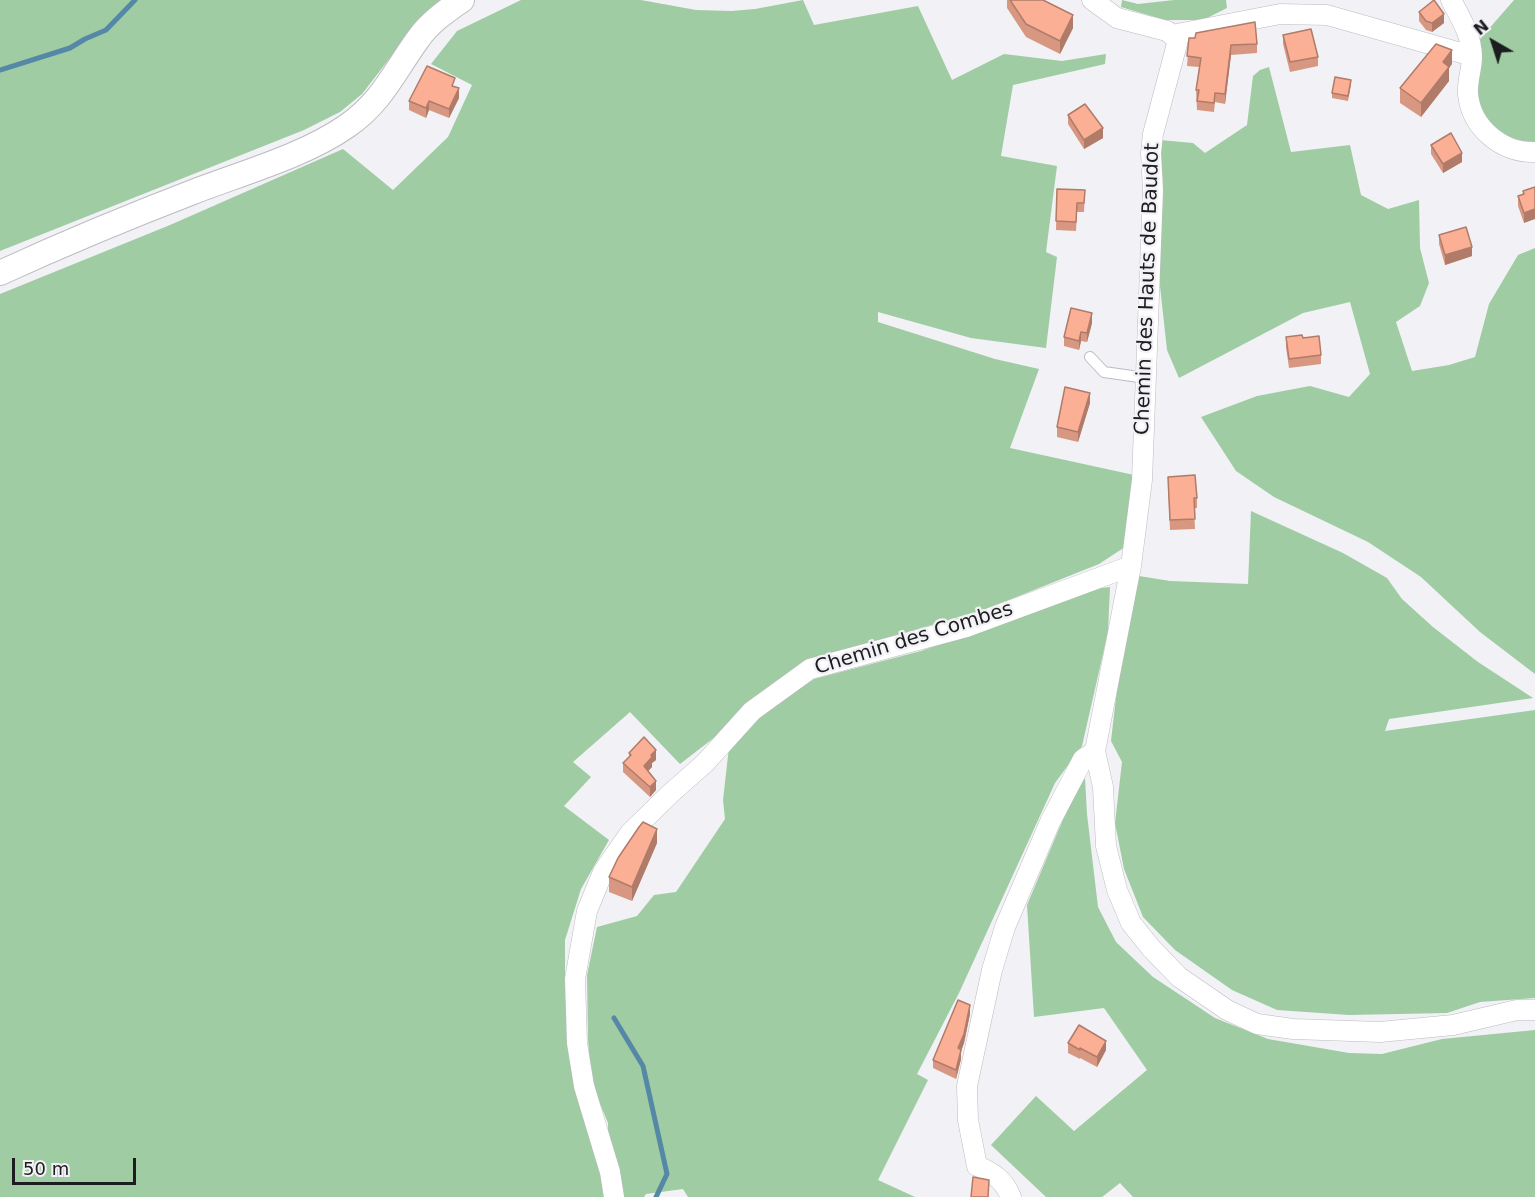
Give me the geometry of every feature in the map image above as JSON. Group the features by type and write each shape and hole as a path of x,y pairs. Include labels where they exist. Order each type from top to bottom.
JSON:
{"street":[{"path":"0,273 190,192 312,148 348,126 369,107 396,74 419,38 446,11 462,0"},
{"path":"1092,0 1117,18 1167,31 1172,35 1280,14 1327,15 1472,56"},
{"path":"1451,0 1466,27 1472,56 1467,91 1470,110 1478,124 1504,145 1519,151 1535,152"},
{"name":"Chemin des Hauts de Baudot","path":"1095,751 1131,566 1142,480 1153,190 1151,153 1153,134 1178,40 1172,35"},
{"name":"Chemin des Combes","path":"614,1197 584,1086 577,1043 575,979 587,911 603,872 630,833 705,763 752,711 810,669 966,627 1131,566"},
{"path":"1011,1197 994,1173 977,1166 968,1120 967,1086 992,970 1005,927 1050,822 1071,780 1083,759 1095,751 1103,787 1106,846 1117,890 1131,923 1179,977 1227,1010 1257,1024 1293,1029 1380,1032 1453,1025 1517,1010 1535,1010"}],"lane":[{"path":"1090,357 1104,372 1146,378"}],"green space":[{"path":"0,0 443,0 420,19 362,94 340,112 304,130 0,251"},
{"path":"521,0 641,0 696,10 732,11 803,0 814,25 918,6 952,80 1004,54 1062,61 1106,54 1105,64 1013,85 1001,156 1057,166 1046,252 1057,257 1046,348 971,338 878,312 878,322 995,359 1039,369 1010,448 1134,475 1125,547 1099,564 989,608 816,659 680,764 630,712 573,762 591,777 564,806 609,840 581,889 565,940 565,986 576,1089 603,1174 604,1197 0,1197 0,294 170,225 343,149 393,190 448,137 472,85 431,64 457,31"},
{"path":"1122,0 1138,4 1174,0 1226,0 1227,8 1203,20 1165,20 1121,7"},
{"path":"1514,0 1535,0 1535,144 1505,137 1479,111 1477,94 1480,39"},
{"path":"1269,67 1291,152 1350,145 1361,195 1388,209 1419,200 1420,248 1429,283 1420,306 1396,322 1412,371 1449,365 1475,357 1489,304 1518,255 1535,248 1535,674 1480,632 1421,577 1368,542 1274,497 1236,471 1201,417 1257,396 1310,386 1349,397 1370,374 1350,302 1303,313 1179,378 1167,350 1160,286 1160,140 1193,143 1205,153 1247,125 1253,76"},
{"path":"1251,511 1343,553 1387,578 1402,599 1433,627 1478,662 1533,698 1389,719 1385,731 1535,710 1535,998 1480,1002 1447,1013 1349,1015 1277,1010 1232,990 1175,950 1143,917 1124,869 1115,823 1122,762 1111,741 1118,680 1139,576 1170,581 1248,584"},
{"path":"1110,587 1108,632 1082,746 1055,783 959,993 917,1074 928,1080 878,1180 915,1197 688,1197 683,1189 646,1194 644,1197 621,1197 608,1136 608,1123 591,1082 587,975 597,927 637,916 654,895 676,892 725,819 723,800 729,747 758,715 814,679 921,651 1092,589"},
{"path":"1085,778 1098,907 1116,942 1153,977 1215,1018 1268,1039 1349,1053 1382,1054 1442,1039 1535,1030 1535,1197 1133,1197 1120,1183 1102,1197 1046,1197 991,1145 1036,1096 1074,1131 1147,1070 1104,1008 1034,1017 1027,905 1072,798"}],"building":[{"path":"1010,0 1043,0 1073,15 1060,41 1026,24"},
{"path":"1434,0 1444,14 1432,23 1426,21 1419,12"},
{"path":"1255,22 1257,44 1231,45 1225,94 1215,93 1214,103 1197,101 1199,90 1196,90 1201,58 1187,56 1189,38 1195,38 1196,33"},
{"path":"1311,29 1318,57 1290,62 1283,35"},
{"path":"1436,44 1452,50 1443,62 1449,67 1421,103 1400,88"},
{"path":"427,66 455,78 452,86 459,88 449,109 429,101 426,108 409,101"},
{"path":"1335,77 1351,80 1348,96 1332,93"},
{"path":"1085,104 1103,128 1084,140 1068,115"},
{"path":"1451,133 1462,153 1443,164 1431,145"},
{"path":"1535,187 1535,209 1524,213 1518,196 1524,194 1523,191"},
{"path":"1057,189 1085,190 1084,203 1077,203 1076,222 1056,221"},
{"path":"1466,227 1472,247 1445,255 1439,235"},
{"path":"1071,308 1092,313 1087,333 1081,332 1079,341 1064,337"},
{"path":"1302,335 1303,338 1319,336 1321,355 1289,359 1286,337"},
{"path":"1065,387 1090,393 1078,432 1057,427"},
{"path":"1195,475 1197,498 1194,498 1195,519 1170,520 1168,477"},
{"path":"644,737 656,750 644,766 656,781 650,787 623,763"},
{"path":"643,822 657,829 632,887 609,877 618,858"},
{"path":"958,1000 970,1005 964,1034 958,1048 961,1050 956,1070 933,1060"},
{"path":"1079,1025 1106,1041 1097,1057 1068,1043"},
{"path":"973,1177 989,1180 988,1197 971,1197"}],"waterway":[{"path":"0,70 70,48 106,30 135,0"},
{"path":"614,1018 643,1066 667,1174 656,1197"}]}
